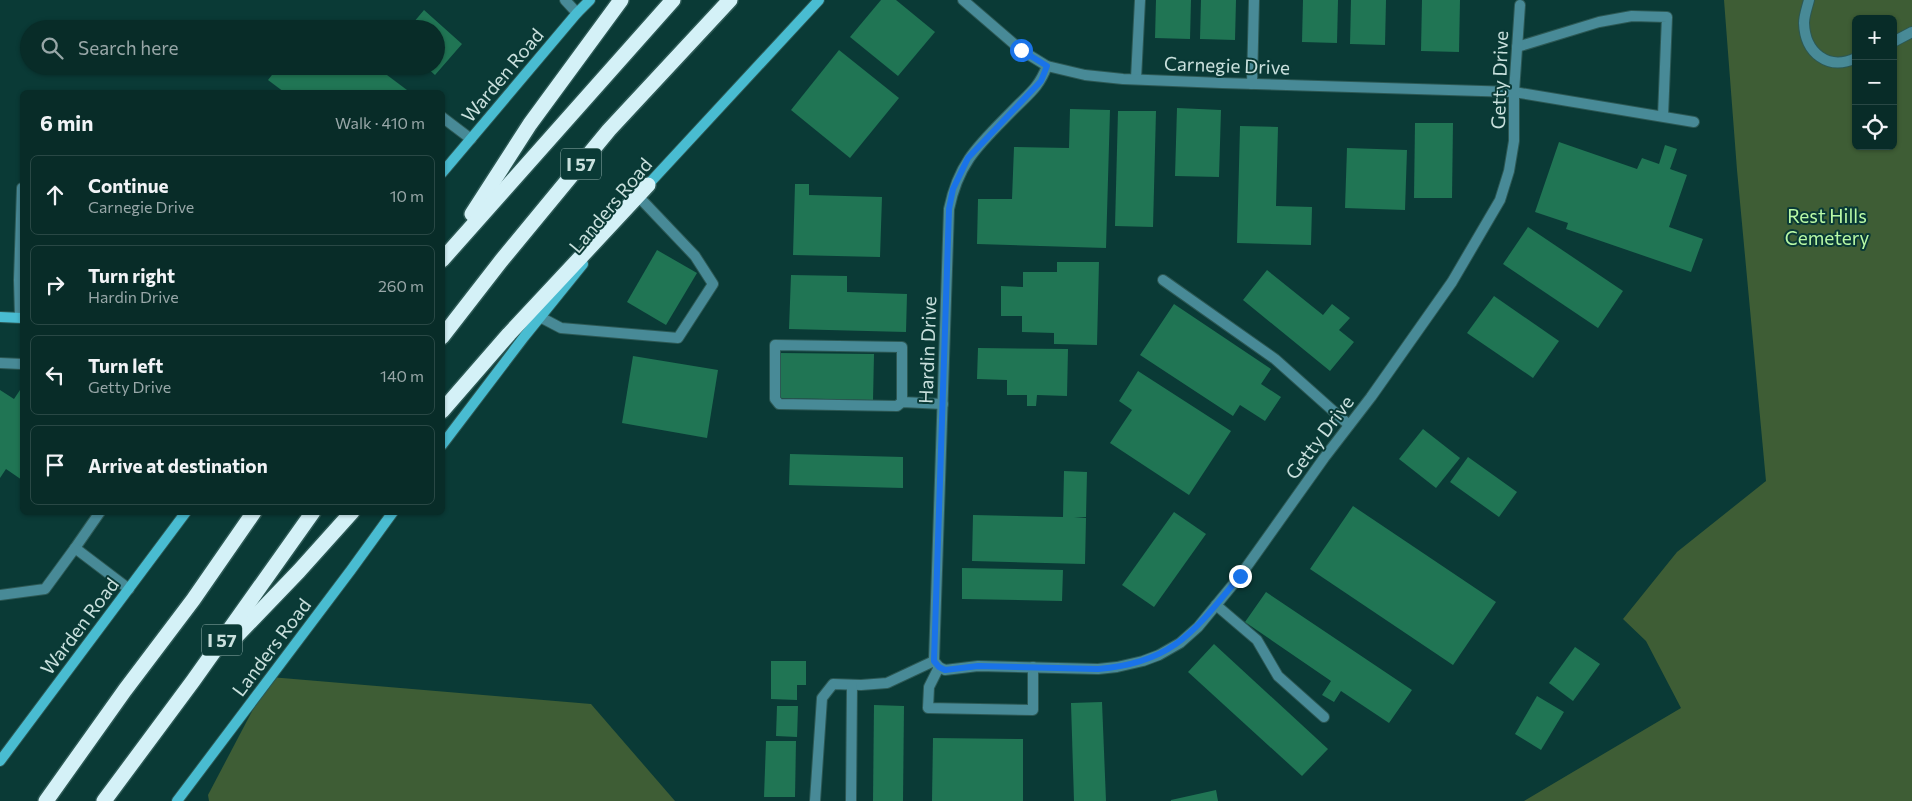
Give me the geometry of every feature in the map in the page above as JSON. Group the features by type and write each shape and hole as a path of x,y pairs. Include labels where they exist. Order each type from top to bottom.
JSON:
{"highway":[{"path":"445,257 530,124 621,0"},
{"name":"I 57","path":"445,257 673,0"},
{"name":"I 57","path":"445,333 500,261 609,130 730,0"},
{"path":"445,408 509,334 643,191"},
{"name":"I 57","path":"46,801 125,690 193,600 252,515"},
{"name":"I 57","path":"104,801 193,681 311,515"},
{"path":"193,681 299,571 349,515"}],"main road":[{"name":"Warden Road","path":"445,170 577,12 590,0"},
{"name":"Landers Road","path":"445,441 540,317 643,191 819,0"},
{"path":"0,317 20,318"},
{"name":"Warden Road","path":"0,761 184,515"},
{"name":"Landers Road","path":"177,801 391,515"}],"street":[{"path":"565,0 577,12"},
{"name":"Carnegie Drive","path":"963,0 1021,50 1047,66 1085,75 1136,80 1514,92 1694,122"},
{"path":"1136,80 1140,0"},
{"path":"1252,84 1254,0"},
{"path":"1809,0 1804,22 1806,38 1812,50 1832,62 1843,62 1852,59"},
{"name":"Getty Drive","path":"936,664 945,670 978,666 1117,668 1159,655 1180,643 1198,627 1240,576 1452,282 1500,200 1510,171 1514,141 1514,92 1520,5"},
{"path":"1517,47 1599,22 1632,16 1668,17 1663,116"},
{"path":"1897,40 1912,32"},
{"name":"Hardin Drive","path":"936,664 949,209 953,189 968,158 1035,89 1041,81 1047,66"},
{"path":"445,119 472,139"},
{"path":"540,317 561,328 678,338 713,284 695,256 643,191"},
{"path":"20,234 18,280 20,305"},
{"path":"1163,280 1275,359 1349,425"},
{"path":"902,402 902,347 775,345 774,400 779,404 896,406 902,402 942,404"},
{"path":"0,363 20,364"},
{"path":"0,595 45,589 98,515"},
{"path":"75,548 129,589"},
{"path":"1216,605 1257,640 1278,676 1324,717"},
{"path":"815,801 822,698 833,684 887,683 936,664"},
{"path":"936,664 929,687 928,708 1033,710 1033,667"},
{"path":"851,801 852,685"}],"green space":[{"name":"Rest Hills Cemetery","path":"1724,0 1912,0 1912,801 1524,801 1681,708 1646,641 1623,619 1677,552 1766,481 1737,170"},
{"path":"270,677 591,704 675,801 209,801 208,795"}],"building":[{"path":"881,0 896,0 935,32 898,76 850,37"},
{"path":"1156,0 1191,0 1190,39 1155,38"},
{"path":"1201,0 1236,0 1235,40 1200,39"},
{"path":"1303,0 1338,0 1337,43 1302,42"},
{"path":"1351,0 1386,0 1385,45 1350,44"},
{"path":"1422,0 1460,0 1459,52 1421,51"},
{"path":"424,10 435,20 416,20"},
{"path":"445,29 462,44 445,64"},
{"path":"839,50 899,98 850,158 791,110"},
{"path":"272,75 387,75 407,90 281,90 268,80"},
{"path":"1177,108 1221,110 1219,177 1175,176"},
{"path":"1070,109 1110,110 1106,248 977,244 978,199 1012,199 1014,147 1069,148"},
{"path":"1118,111 1156,111 1153,227 1115,226"},
{"path":"1415,123 1453,123 1452,198 1414,198"},
{"path":"1240,126 1278,127 1276,206 1312,207 1311,245 1237,243"},
{"path":"1559,142 1637,169 1642,158 1659,164 1665,145 1677,149 1670,169 1687,175 1669,227 1703,239 1691,272 1566,229 1568,223 1535,212"},
{"path":"1347,148 1407,150 1405,210 1345,208"},
{"path":"795,184 809,184 809,195 882,197 880,257 793,255"},
{"path":"1528,227 1623,291 1598,328 1503,264"},
{"path":"657,250 697,273 666,325 627,302"},
{"path":"1057,262 1099,262 1097,345 1054,344 1054,333 1022,332 1022,316 1001,316 1001,286 1023,287 1023,272 1057,272"},
{"path":"1267,270 1323,315 1332,304 1350,318 1339,330 1354,342 1330,371 1243,300"},
{"path":"791,275 847,276 847,292 907,294 906,332 789,329"},
{"path":"1494,296 1559,341 1533,378 1467,333"},
{"path":"1174,304 1271,369 1261,384 1281,397 1265,421 1240,405 1233,416 1140,355"},
{"path":"978,348 1068,349 1067,396 1037,395 1036,406 1027,406 1027,395 1007,395 1007,380 977,379"},
{"path":"780,353 874,354 873,400 779,398"},
{"path":"633,356 718,370 707,438 622,423"},
{"path":"1138,371 1231,431 1189,495 1110,443 1132,410 1119,401"},
{"path":"0,390 14,399 20,390 20,479 6,469 0,478"},
{"path":"1423,429 1460,458 1436,488 1399,459"},
{"path":"790,454 903,457 903,488 789,485"},
{"path":"1468,457 1517,492 1499,517 1450,482"},
{"path":"1064,471 1087,472 1086,517 1074,517 1086,518 1085,564 972,561 973,515 1063,517"},
{"path":"1353,506 1496,602 1453,665 1310,569"},
{"path":"1174,512 1206,534 1154,607 1122,585"},
{"path":"962,568 1063,570 1062,601 962,599"},
{"path":"1266,592 1412,690 1389,723 1341,691 1334,702 1322,695 1331,681 1245,622"},
{"path":"1214,644 1328,749 1302,776 1188,672"},
{"path":"1575,647 1600,664 1573,701 1549,683"},
{"path":"771,661 806,661 806,685 797,685 797,700 771,699"},
{"path":"1537,696 1564,712 1541,750 1515,734"},
{"path":"1102,702 1106,801 1074,801 1071,703"},
{"path":"874,705 904,706 903,801 873,801"},
{"path":"777,706 798,706 797,737 776,736"},
{"path":"933,738 1023,739 1023,801 932,801"},
{"path":"766,741 796,741 795,797 764,797"},
{"path":"1216,790 1218,801 1171,801 1171,800"}],"route":[{"path":"1021,50 1047,66 1041,81 968,158 961,169 953,189 949,209 934,661 945,670 978,666 1098,669 1117,668 1143,661 1159,655 1180,643 1198,627 1240,576"}]}
